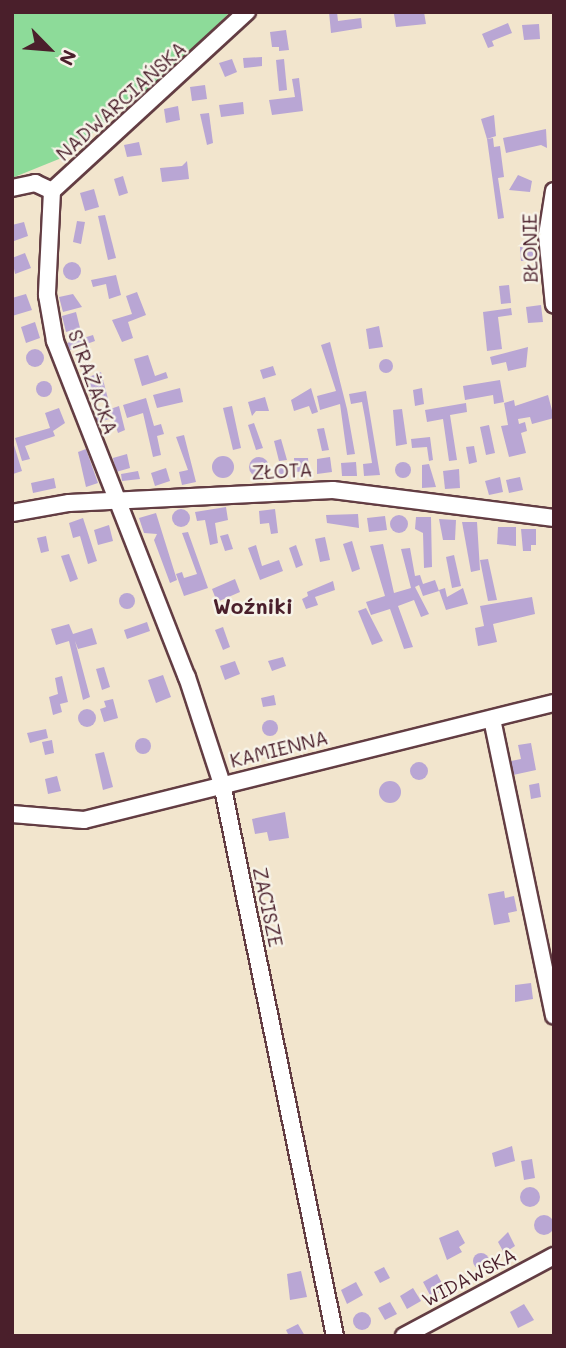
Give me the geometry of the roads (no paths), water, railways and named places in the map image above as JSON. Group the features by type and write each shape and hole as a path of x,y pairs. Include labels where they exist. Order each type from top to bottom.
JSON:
{"street":[{"name":"NADWARCIAŃSKA","path":"52,191 247,12"},
{"path":"12,188 35,183 52,191"},
{"name":"STRAŻACKA","path":"52,191 47,295 51,324 114,501"},
{"name":"BŁONIE","path":"554,191 547,235 554,305"},
{"name":"ZŁOTA","path":"12,513 114,501 357,491 553,518"},
{"name":"ZACISZE","path":"114,501 187,677 222,784 335,1336"},
{"name":"KAMIENNA","path":"12,814 84,820 554,703"},
{"path":"492,719 554,1016"},
{"name":"WIDAWSKA","path":"404,1336 554,1256"}],"district":[{"name":"Woźniki","path":"253,606"}]}
